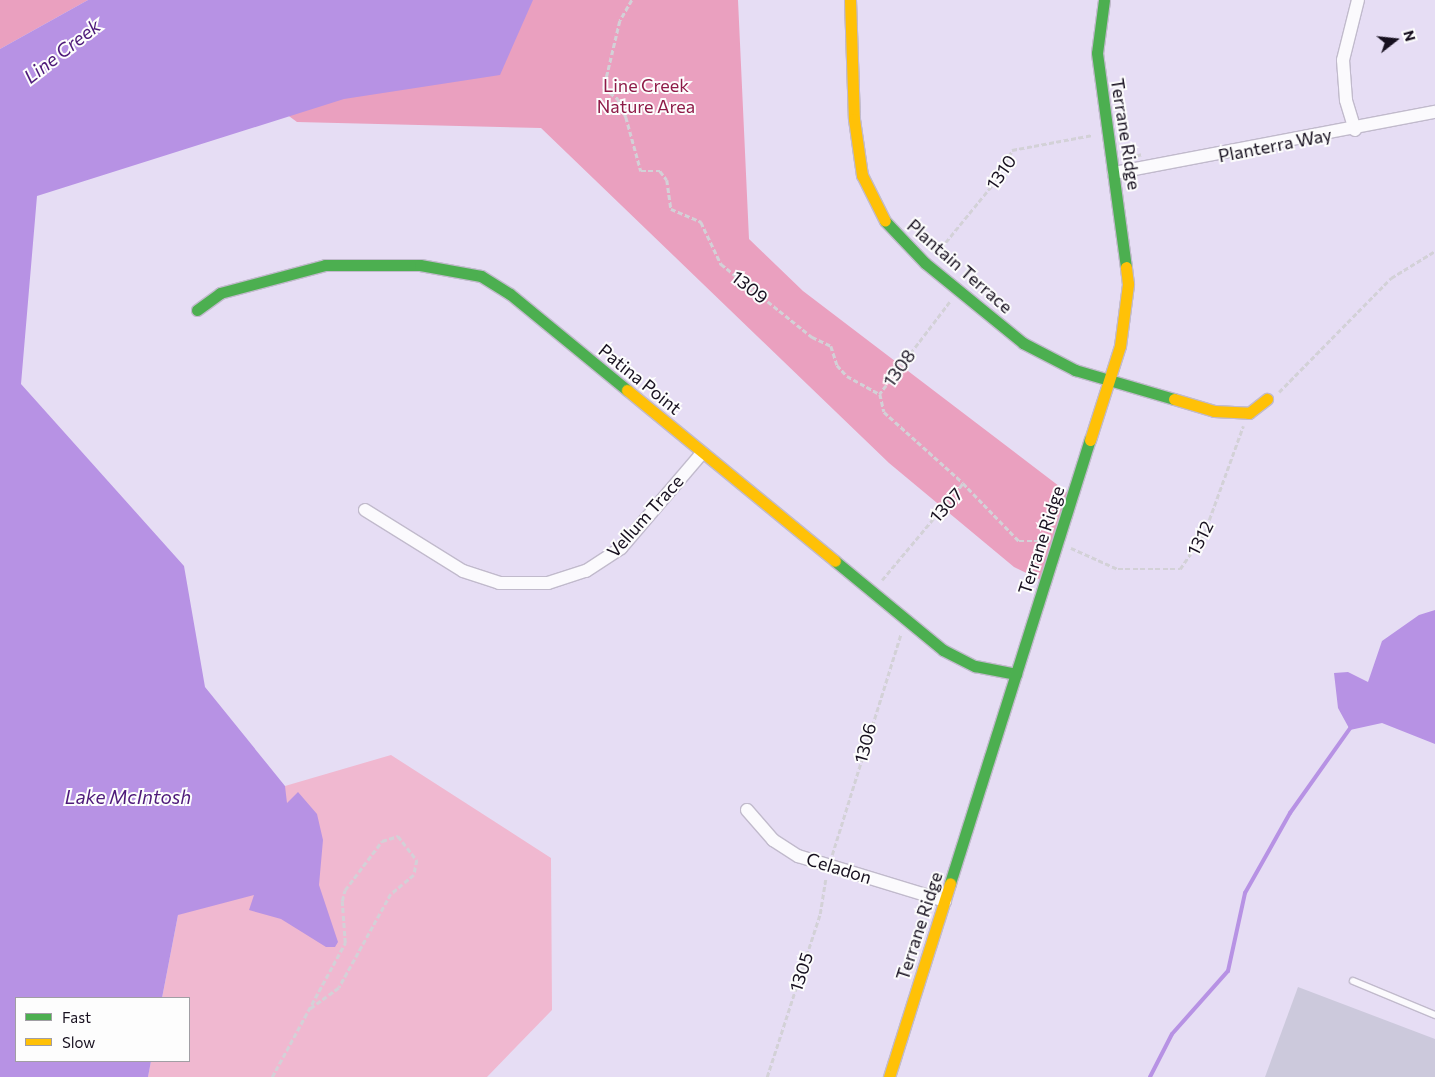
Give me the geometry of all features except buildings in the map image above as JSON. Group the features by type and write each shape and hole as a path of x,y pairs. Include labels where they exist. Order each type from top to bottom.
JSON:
{"street":[{"name":"Plantain Terrace","path":"850,0 854,119 862,175 886,224 925,263 1043,356 1111,382 1214,411 1249,412"},
{"name":"Terrane Ridge","path":"889,1077 1058,542 1111,382 1128,284 1114,173 1106,132 1097,53 1104,0"},
{"path":"1355,130 1346,100 1343,60 1358,0"},
{"name":"Planterra Way","path":"1114,173 1355,130 1435,112"},
{"name":"Patina Point","path":"196,310 220,293 325,264 450,267 481,276 510,294 906,621 961,661 1016,674"},
{"path":"1249,412 1267,399"},
{"name":"Vellum Trace","path":"365,510 463,571 499,583 548,583 586,571 621,548 702,453"},
{"name":"Celadon","path":"747,810 773,840 829,866 945,901"}],"lane":[{"path":"1353,981 1435,1015"}],"path":[{"name":"1309","path":"632,0 620,21 604,88 618,99 641,171 647,173 655,169 667,180 670,209 701,222 721,264 812,337 831,346 836,365 847,376 880,394"},
{"name":"1310","path":"925,263 985,195 1012,150 1106,132"},
{"path":"1267,399 1339,335 1391,278 1435,251"},
{"name":"1308","path":"958,289 880,394 884,412 963,483"},
{"name":"1312","path":"1058,542 1118,569 1180,569 1204,534 1249,412"},
{"name":"1307","path":"871,592 963,483 1019,541 1058,542"},
{"name":"1306","path":"829,866 874,711 906,621"},
{"path":"272,1077 345,944 342,901 345,890 382,841 398,836 417,860 414,875 391,894 338,988 310,1010"},
{"name":"1305","path":"767,1077 820,914 829,866"}],"shaded area":[{"path":"391,755 551,858 552,1010 487,1077 148,1077 151,1062 190,1062 190,997 162,997 178,915 259,863 285,786"}],"green space":[{"path":"0,0 88,0 0,49"},
{"name":"Line Creek Nature Area","path":"488,0 738,0 749,239 803,291 1072,496 1045,582 1014,567 889,463 541,128 297,122 145,10"}],"water":[{"name":"Lake McIntosh","path":"88,0 533,0 500,75 344,99 37,196 21,384 184,566 205,687 285,786 287,803 298,792 317,814 323,840 319,885 338,942 335,947 326,947 281,919 249,910 254,895 178,915 162,997 15,997 15,1062 151,1062 148,1077 0,1077 0,49"},
{"path":"1435,610 1435,744 1382,723 1350,730 1338,708 1334,673 1348,672 1368,682 1382,641 1419,615"}],"waterway":[{"path":"1150,1077 1172,1034 1228,971 1245,893 1290,813 1351,727"}],"traffic: fast":[{"path":"1104,0 1097,53 1126,267"},
{"path":"885,221 925,263 1023,343 1075,370 1174,399"},
{"path":"197,310 220,293 325,265 420,265 481,276 510,294 627,390"},
{"path":"950,883 1090,440"},
{"path":"835,561 943,650 975,666 1016,674"}],"traffic: slow":[{"path":"850,0 854,119 862,175 885,221"},
{"path":"1090,440 1120,346 1128,284 1126,267"},
{"path":"627,390 835,561"},
{"path":"1174,399 1214,411 1249,413 1267,399"},
{"path":"889,1077 950,883"}],"water label":[{"name":"Line Creek","path":"62,51"}]}
